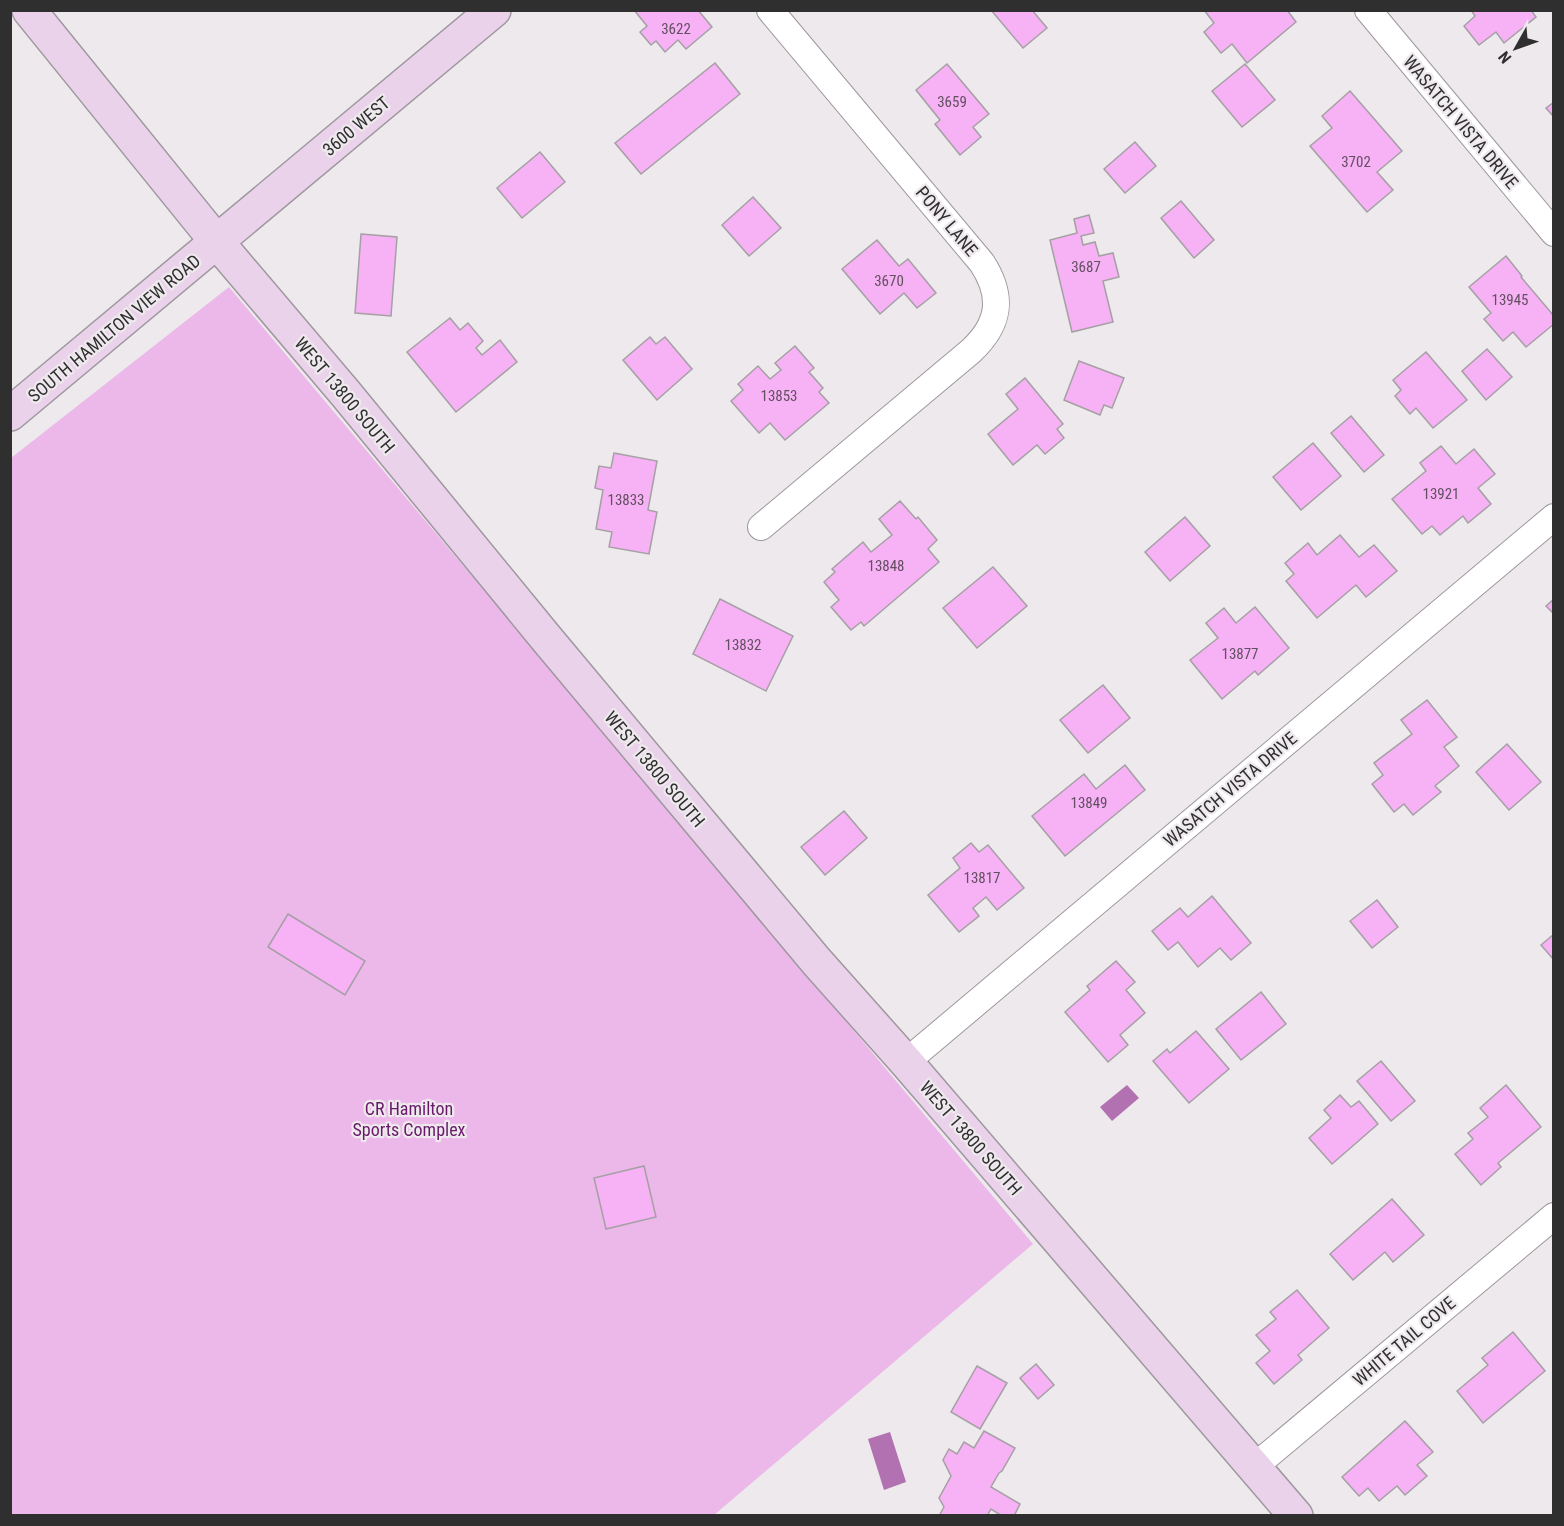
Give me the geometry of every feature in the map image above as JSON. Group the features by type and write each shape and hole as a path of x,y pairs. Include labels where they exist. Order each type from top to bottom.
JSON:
{"street":[{"name":"WEST 13800 SOUTH","path":"29,10 217,242 802,944 1296,1515"},
{"name":"3600 WEST","path":"217,242 494,10"},
{"name":"PONY LANE","path":"761,527 980,343 994,321 996,306 991,276 982,263 770,10"},
{"name":"WASATCH VISTA DRIVE","path":"1368,10 1554,233"},
{"name":"SOUTH HAMILTON VIEW ROAD","path":"10,414 217,242"},
{"name":"WASATCH VISTA DRIVE","path":"906,1062 1554,517"},
{"name":"WHITE TAIL COVE","path":"1254,1467 1554,1216"}],"green space":[{"name":"CR Hamilton Sports Complex","path":"229,287 1033,1244 714,1515 11,1516 11,458"}],"shaded area":[{"path":"1127,1085 1139,1098 1112,1121 1100,1107"},
{"path":"890,1432 906,1482 884,1490 868,1439"}],"building":[{"path":"634,10 698,10 712,27 686,49 678,40 665,52 656,41 651,45 640,32 647,26"},
{"path":"991,10 1032,10 1047,28 1023,48"},
{"path":"1204,10 1287,10 1296,22 1247,63 1232,44 1221,53 1204,32 1214,23"},
{"path":"1471,10 1531,10 1536,17 1504,43 1496,32 1479,45 1464,26 1475,16"},
{"path":"715,63 740,94 641,174 615,143"},
{"path":"947,64 989,114 973,127 981,137 960,155 935,124 940,120 916,90"},
{"path":"1245,64 1275,100 1242,127 1212,91"},
{"path":"1350,91 1402,151 1377,172 1393,190 1367,212 1310,146 1332,128 1322,116"},
{"path":"1554,102 1554,117 1546,108"},
{"path":"1135,142 1156,166 1125,193 1104,169"},
{"path":"540,152 565,182 522,218 497,188"},
{"path":"753,197 781,228 749,256 722,225"},
{"path":"1181,201 1214,240 1194,258 1161,218"},
{"path":"1089,215 1094,233 1081,236 1083,245 1095,242 1099,256 1113,253 1119,277 1103,281 1113,322 1072,332 1050,240 1077,233 1074,219"},
{"path":"361,234 397,237 391,316 355,313"},
{"path":"877,240 899,266 908,259 936,293 917,308 904,293 880,314 842,269"},
{"path":"1506,256 1554,316 1554,324 1526,347 1513,332 1503,341 1484,319 1491,313 1469,287"},
{"path":"450,318 460,330 468,323 483,341 476,348 482,355 500,340 517,362 456,412 407,352"},
{"path":"650,337 656,344 665,337 692,369 657,400 623,360"},
{"path":"795,346 814,368 809,372 823,388 819,392 829,403 785,440 770,423 759,433 731,401 743,390 738,384 758,366 770,379 781,370 775,363"},
{"path":"1487,349 1512,377 1486,400 1462,371"},
{"path":"1426,352 1467,400 1433,428 1416,408 1410,414 1395,396 1401,390 1393,380"},
{"path":"1079,361 1124,378 1112,408 1104,405 1100,415 1064,400"},
{"path":"1025,378 1063,424 1057,429 1064,438 1045,454 1037,445 1013,465 988,434 1018,409 1006,394"},
{"path":"1351,416 1384,455 1364,472 1331,433"},
{"path":"1313,443 1341,476 1301,510 1273,477"},
{"path":"1441,446 1456,464 1474,449 1495,474 1478,488 1491,504 1468,523 1463,516 1440,535 1432,526 1422,534 1392,499 1426,471 1420,463"},
{"path":"614,453 657,461 648,510 657,512 649,554 609,547 612,532 596,529 603,490 595,488 599,466 611,468"},
{"path":"900,501 916,519 918,517 937,540 928,549 939,562 864,626 861,622 851,630 831,607 839,600 824,582 835,572 832,569 863,542 871,552 892,535 879,519"},
{"path":"1185,517 1210,546 1170,581 1145,552"},
{"path":"1340,535 1359,557 1374,545 1397,571 1366,597 1356,585 1317,618 1286,581 1294,574 1285,563 1308,543 1317,555"},
{"path":"993,567 1027,606 977,648 943,608"},
{"path":"720,599 793,636 766,691 693,654"},
{"path":"1554,599 1554,614 1546,606"},
{"path":"1255,607 1289,648 1258,675 1255,671 1222,699 1190,660 1218,638 1206,623 1224,608 1236,623"},
{"path":"1103,685 1130,718 1088,753 1060,720"},
{"path":"1427,700 1457,737 1444,747 1459,766 1435,786 1441,792 1413,815 1404,804 1394,812 1372,784 1383,775 1374,763 1412,734 1401,720"},
{"path":"1507,744 1541,782 1509,810 1476,772"},
{"path":"1125,765 1145,790 1065,856 1032,816 1084,774 1096,789"},
{"path":"844,811 867,838 825,875 801,847"},
{"path":"971,843 979,852 988,845 1024,888 997,910 986,897 973,908 979,916 959,932 928,895 960,868 953,858"},
{"path":"1212,896 1251,943 1231,960 1220,948 1198,967 1178,942 1168,950 1152,931 1180,908 1188,917"},
{"path":"1377,900 1398,927 1372,948 1350,921"},
{"path":"288,914 365,961 345,995 268,947"},
{"path":"1554,934 1554,960 1541,945"},
{"path":"1116,961 1135,982 1126,990 1145,1013 1120,1035 1128,1045 1108,1062 1065,1012 1090,990 1087,986"},
{"path":"1261,992 1286,1024 1241,1060 1216,1029"},
{"path":"1196,1031 1229,1069 1189,1103 1153,1061 1167,1049 1170,1053"},
{"path":"1381,1061 1415,1101 1391,1121 1357,1081"},
{"path":"1506,1085 1541,1127 1498,1163 1501,1167 1481,1185 1455,1154 1473,1139 1468,1133 1488,1117 1480,1108"},
{"path":"1340,1095 1351,1107 1359,1101 1378,1124 1332,1164 1309,1138 1331,1118 1324,1110"},
{"path":"644,1166 656,1217 606,1229 594,1178"},
{"path":"1392,1199 1424,1235 1393,1262 1385,1252 1353,1280 1330,1254"},
{"path":"1297,1290 1329,1328 1298,1355 1302,1360 1274,1384 1256,1363 1270,1351 1256,1335 1276,1319 1270,1312"},
{"path":"1513,1332 1545,1371 1483,1423 1457,1391 1488,1365 1482,1358"},
{"path":"1036,1364 1054,1385 1038,1399 1020,1378"},
{"path":"977,1366 1007,1383 980,1429 951,1412"},
{"path":"1405,1421 1433,1452 1417,1465 1427,1476 1405,1495 1397,1486 1379,1501 1368,1488 1359,1496 1342,1477"},
{"path":"984,1431 1015,1448 991,1487 1020,1504 1014,1516 1002,1516 991,1509 987,1516 939,1516 944,1507 939,1498 951,1476 943,1460 949,1449 957,1454 964,1442 974,1448"}]}
